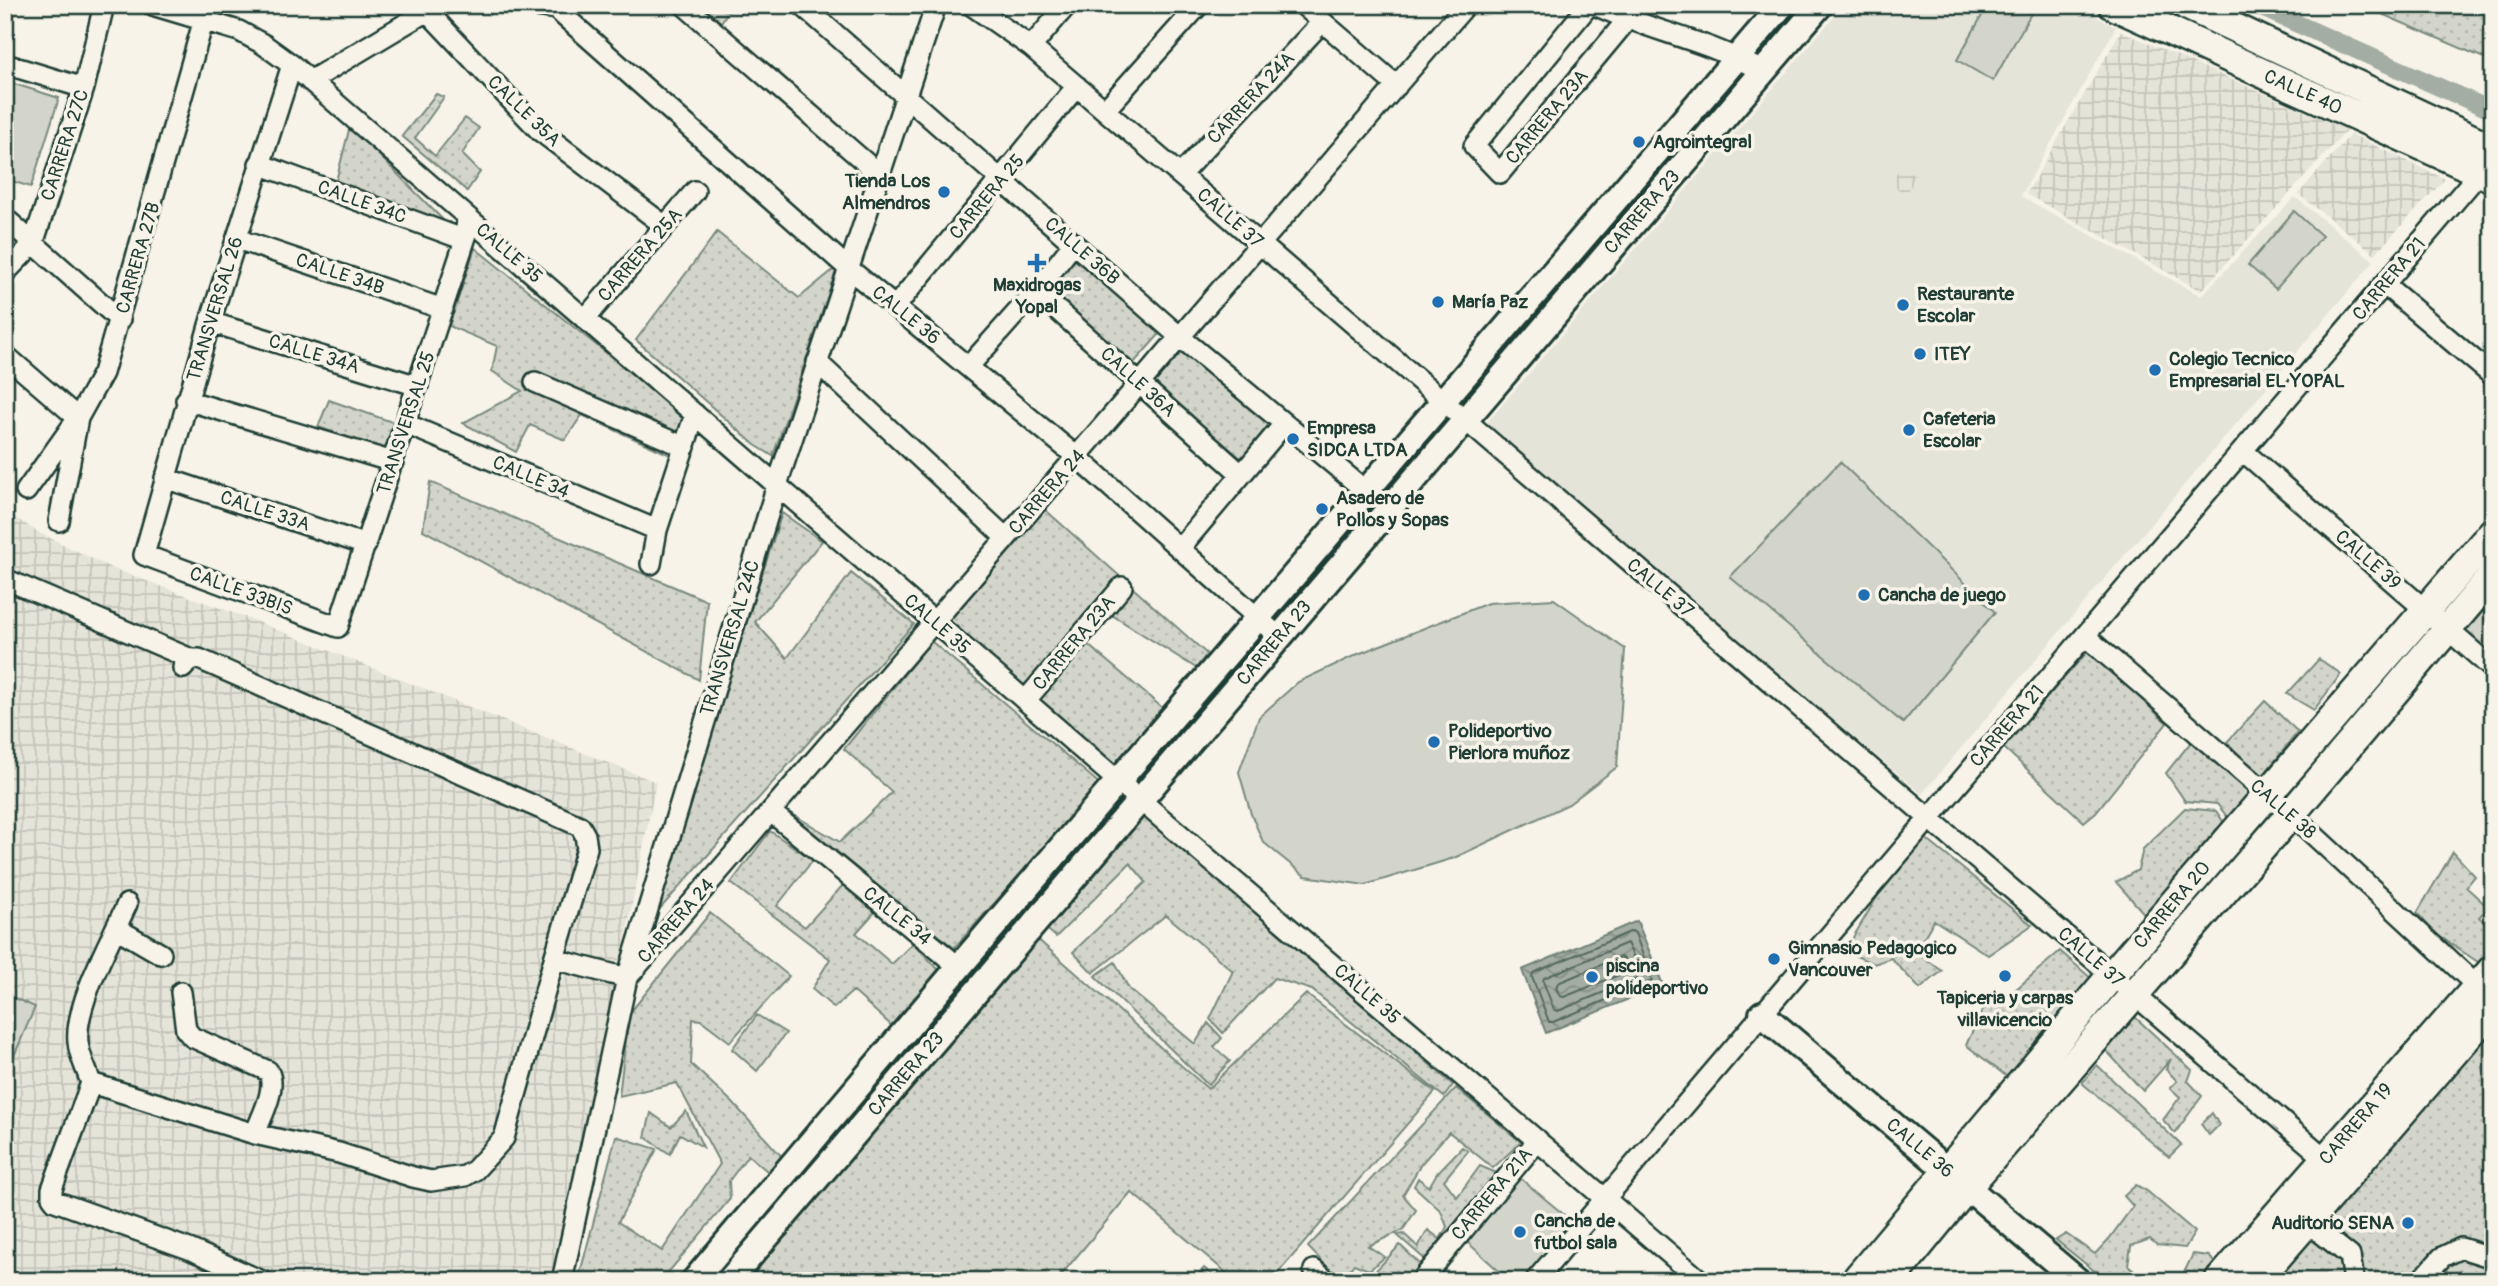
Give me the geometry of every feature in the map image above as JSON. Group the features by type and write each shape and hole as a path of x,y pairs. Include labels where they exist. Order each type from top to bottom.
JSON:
{"main road":[{"name":"CALLE 40","path":"2113,5 2489,162"},
{"name":"CALLE 40","path":"2186,5 2489,162"},
{"name":"CARRERA 20","path":"1855,1281 2135,995 2291,814 2436,620 2493,532"},
{"name":"CARRERA 20","path":"1891,1281 1956,1178 2112,975 2266,794 2436,620 2493,575"},
{"name":"CARRERA 19","path":"2219,1281 2335,1168 2488,987"},
{"name":"CARRERA 19","path":"2256,1281 2306,1221 2335,1168"}],"street":[{"name":"CARRERA 27C","path":"5,273 33,244 84,88 104,5"},
{"name":"CALLE 35","path":"152,5 206,13 263,44 292,65 1140,800 1701,1281"},
{"name":"CALLE 36","path":"529,5 557,7 848,268 1077,457 1279,637"},
{"path":"684,5 881,176"},
{"name":"CALLE 36B","path":"802,5 1180,337 1367,492"},
{"name":"TRANSVERSAL 24C","path":"562,1281 627,978 777,485 936,5"},
{"name":"CALLE 37","path":"971,5 1031,47 1077,86 2335,1168"},
{"path":"1031,47 1068,5"},
{"path":"1105,110 1199,5"},
{"path":"1303,5 1397,86"},
{"name":"CARRERA 24","path":"627,978 1466,5"},
{"name":"CARRERA 23A","path":"1589,5 1474,146 1500,173 1627,20"},
{"path":"1595,5 1627,20 1738,57 1763,72"},
{"name":"CARRERA 23","path":"694,1281 1782,5"},
{"name":"CARRERA 23","path":"729,1281 1820,5"},
{"path":"310,82 434,8"},
{"name":"CALLE 35A","path":"434,8 540,131 665,226"},
{"name":"CARRERA 27B","path":"26,491 78,418 103,373 206,13"},
{"name":"CARRERA 24A","path":"1180,175 1322,22"},
{"path":"5,64 84,88"},
{"name":"TRANSVERSAL 26","path":"144,555 186,400 292,65"},
{"name":"CARRERA 25","path":"895,307 1077,86"},
{"name":"CARRERA 21","path":"1535,1281 2489,162"},
{"name":"CALLE 34C","path":"259,164 465,240"},
{"name":"CARRERA 25A","path":"585,319 695,191"},
{"path":"5,218 120,320"},
{"name":"TRANSVERSAL 25","path":"338,627 465,240 467,218"},
{"name":"CALLE 34B","path":"237,239 443,309"},
{"path":"969,366 1036,291 1074,243"},
{"path":"2385,285 2493,376"},
{"name":"CALLE 36A","path":"1036,291 1241,474"},
{"name":"CALLE 34A","path":"210,322 418,386"},
{"path":"5,355 78,418 59,521"},
{"path":"817,362 1006,538"},
{"path":"535,382 685,447"},
{"path":"186,400 393,462"},
{"path":"651,564 657,530 695,414"},
{"name":"CALLE 34","path":"406,424 657,530"},
{"path":"1180,548 1284,424"},
{"name":"CALLE 39","path":"2243,451 2493,669"},
{"name":"CALLE 33A","path":"165,478 366,545"},
{"name":"CALLE 33BIS","path":"144,555 338,627"},
{"path":"5,579 187,664 199,659 580,826 585,835 587,848 504,1138 475,1170 466,1176 430,1181 339,1153 255,1134 91,1083"},
{"name":"CARRERA 23A","path":"1026,700 1122,587"},
{"name":"CALLE 38","path":"2085,636 2488,987"},
{"name":"CALLE 34","path":"771,811 959,967"},
{"path":"127,904 93,978 78,1027 80,1053 91,1083 52,1189 52,1197 55,1201 189,1249 262,1281"},
{"path":"116,928 161,954"},
{"path":"554,959 627,978"},
{"path":"181,992 186,1030 192,1037 268,1071 272,1086 255,1134"},
{"name":"CALLE 36","path":"1762,1014 2078,1281"},
{"name":"CARRERA 21A","path":"1420,1281 1538,1140"},
{"path":"2306,1221 2350,1256 2354,1281"},
{"path":"2421,1281 2442,1258 2461,1248 2493,1258"}],"shaded area":[{"name":"ITEY","path":"1844,5 2073,5 2116,27 2021,196 2201,296 2295,197 2374,261 1922,794 1483,427"},
{"path":"2121,31 2347,130 2201,291 2026,194"},
{"path":"2351,134 2445,179 2375,254 2298,194"},
{"path":"1901,166 1917,176 1906,194 1890,184"},
{"path":"5,512 40,533 109,567 258,622 656,782 558,1281 5,1281"}],"green space":[{"path":"699,5 732,5 720,24"},
{"path":"1988,5 2024,5 2033,10 1993,81 1957,60"},
{"path":"2361,5 2493,5 2493,62"},
{"path":"5,81 59,98 31,187 5,179"},
{"path":"436,94 444,97 415,138 435,156 465,118 479,128 462,154 480,172 467,191 402,136"},
{"path":"350,126 455,232 335,185"},
{"path":"2294,211 2322,236 2276,289 2248,265"},
{"path":"717,232 799,298 838,266 773,456 755,445 636,340"},
{"path":"475,248 686,417 670,455 582,415 565,440 530,425 516,452 463,423 522,391 492,371 497,346 449,326"},
{"path":"1073,248 1165,328 1132,365 1041,285"},
{"path":"1182,344 1273,419 1242,459 1150,384"},
{"path":"329,400 398,424 384,450 318,427"},
{"name":"Cancha de juego","path":"1840,462 1995,612 1903,723 1730,577"},
{"path":"430,482 707,601 699,680 423,530"},
{"path":"1041,506 1207,654 1196,668 1107,612 1087,644 1165,710 1117,768 945,619"},
{"path":"782,513 822,541 755,622 787,658 851,573 914,624 650,920"},
{"path":"2493,593 2493,659 2460,631"},
{"name":"Polideportivo Pierlora muñoz","path":"1554,599 1625,649 1617,767 1569,804 1454,858 1365,885 1305,876 1263,842 1251,814 1239,772 1259,717 1298,682 1358,654 1488,603"},
{"path":"931,641 1101,785 954,948 787,811 840,842 892,792 844,749"},
{"path":"2089,650 2167,723 2096,812 2084,822 2003,747"},
{"path":"2319,659 2341,674 2314,710 2287,694"},
{"path":"2265,701 2298,732 2261,778 2227,742"},
{"path":"2195,737 2256,796 2232,823 2217,804 2185,801 2166,773"},
{"path":"2185,808 2216,811 2229,830 2155,926 2116,882 2138,870 2143,849"},
{"path":"1144,812 1453,1085 1444,1097 1312,990 1274,978 1223,1033 1210,1019 1233,971 1166,915 1093,973 1073,952 1146,882 1130,863 1056,937 1044,927"},
{"path":"770,831 813,860 777,906 805,927 844,884 875,912 856,933 892,964 913,943 940,971 892,1026 853,991 834,1008 812,989 830,959 731,883"},
{"path":"1925,838 2032,925 1988,955 1934,920 1916,951 1942,971 1920,989 1891,958 1874,964 1845,951 1880,892"},
{"path":"2453,852 2475,876 2466,887 2489,908 2479,917 2493,932 2493,952 2481,964 2436,934 2417,913"},
{"path":"710,913 789,976 730,1042 701,1020 693,1019 691,1064 732,1102 785,1160 772,1175 748,1155 729,1181 730,1199 661,1281 578,1281 616,1136 657,1149 618,1222 662,1251 720,1164 677,1083 619,1096 629,1014"},
{"path":"1035,937 1208,1089 1306,994 1435,1092 1271,1281 1236,1281 1131,1192 1056,1281 744,1281"},
{"path":"2060,951 2101,987 2067,1030 2045,1029 2010,1079 1966,1045 1983,1009 1999,1004"},
{"path":"1115,962 1129,989 1195,1044 1208,1023 1222,1038 1214,1047 1230,1061 1208,1085 1095,976"},
{"path":"5,994 35,1007 5,1077"},
{"path":"757,1015 786,1033 757,1071 732,1049"},
{"path":"2135,1017 2192,1070 2188,1081 2202,1096 2175,1133 2163,1120 2180,1097 2170,1088 2177,1081 2166,1069 2171,1059 2143,1091 2103,1047"},
{"path":"2493,1019 2493,1281 2267,1281"},
{"path":"2097,1065 2181,1145 2169,1157 2082,1083"},
{"path":"1456,1088 1521,1142 1493,1168 1449,1132 1421,1164 1403,1195 1416,1210 1403,1230 1368,1246 1385,1257 1369,1270 1354,1264 1341,1281 1308,1247"},
{"path":"686,1111 703,1147 680,1134 670,1154 645,1137 651,1113 671,1127"},
{"path":"2212,1113 2219,1125 2209,1135 2201,1124"},
{"path":"1462,1147 1468,1151 1444,1180 1457,1197 1480,1166 1499,1174 1428,1262 1397,1235 1404,1234 1418,1247 1428,1230 1440,1239 1447,1227 1441,1211 1414,1186 1418,1178 1429,1187 1437,1173"},
{"name":"Cancha de futbol sala","path":"1520,1178 1574,1223 1524,1281 1510,1281 1466,1241"},
{"path":"2136,1185 2147,1191 2195,1232 2185,1248 2157,1245 2150,1239 2131,1246 2128,1265 2142,1277 2149,1274 2153,1281 2107,1281 2056,1240 2066,1234 2095,1254 2133,1206 2124,1196"},
{"path":"1400,1245 1422,1266 1407,1281 1366,1281"},
{"path":"2193,1254 2209,1256 2219,1268 2210,1281 2180,1281"},
{"path":"1204,1268 1221,1281 1193,1281"}],"water":[{"name":"piscina polideportivo","path":"1637,921 1663,985 1546,1033 1522,970"}],"waterway":[{"path":"2255,5 2493,111"}],"place":[{"name":"Agrointegral","path":"1639,142"},
{"name":"Tienda Los Almendros","path":"944,192"},
{"name":"Maxidrogas Yopal","path":"1037,263"},
{"name":"María Paz","path":"1438,302"},
{"name":"Restaurante Escolar","path":"1903,305"},
{"name":"ITEY","path":"1920,354"},
{"name":"Colegio Tecnico Empresarial EL YOPAL","path":"2155,370"},
{"name":"Cafeteria Escolar","path":"1909,430"},
{"name":"Empresa SIDCA LTDA","path":"1293,439"},
{"name":"Asadero de Pollos y Sopas","path":"1322,509"},
{"name":"Cancha de juego","path":"1864,595"},
{"name":"Polideportivo Pierlora muñoz","path":"1434,742"},
{"name":"Gimnasio Pedagogico Vancouver","path":"1774,959"},
{"name":"Tapiceria y carpas villavicencio","path":"2005,976"},
{"name":"piscina polideportivo","path":"1592,977"},
{"name":"Auditorio SENA","path":"2408,1223"},
{"name":"Cancha de futbol sala","path":"1520,1232"}]}
